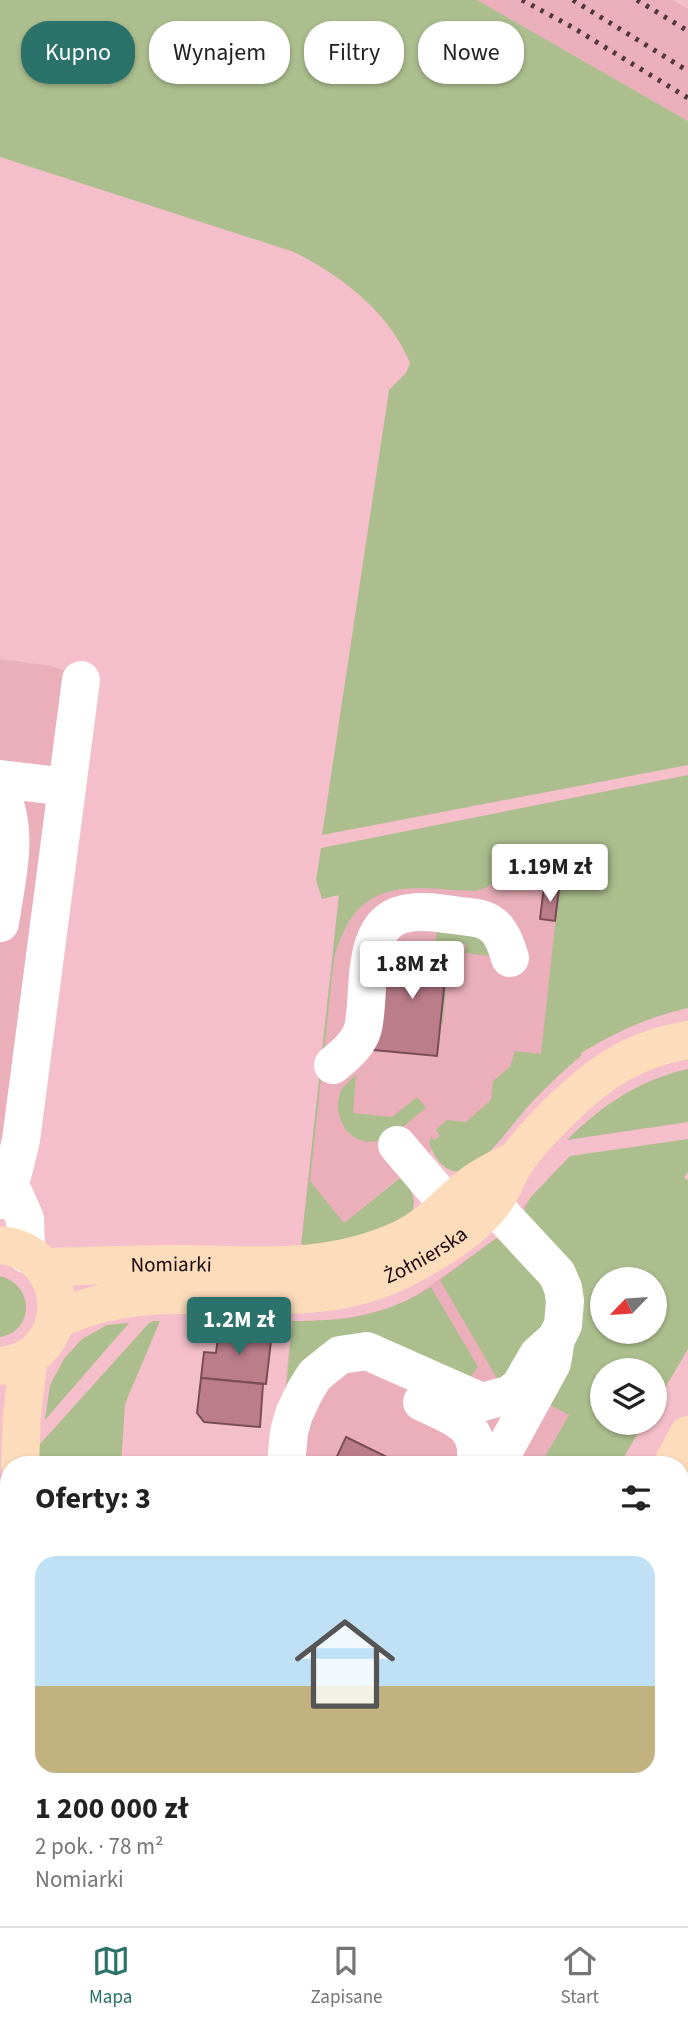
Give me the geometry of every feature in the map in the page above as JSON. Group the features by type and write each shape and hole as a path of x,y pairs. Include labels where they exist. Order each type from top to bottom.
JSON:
{"main road":[{"name":"Żołnierska","path":"297,1282 368,1283 404,1269 438,1250 492,1204 517,1158 572,1099 603,1073 643,1051 688,1040"},
{"name":"Żołnierska","path":"297,1282 404,1238 429,1223 475,1183 517,1158"},
{"name":"Nomiarki","path":"23,1256 147,1264 297,1282"},
{"path":"20,1456 22,1414 14,1362 44,1343 57,1312 55,1292 23,1256"},
{"name":"Nomiarki","path":"55,1321 70,1313 110,1301 297,1282"},
{"path":"677,1456 688,1435"}],"lane":[{"path":"23,1256 25,1219 5,1193 10,1137 67,787 81,680"},
{"path":"0,779 67,787"},
{"path":"0,792 12,827 5,850 0,923"},
{"path":"333,1065 352,1049 363,1030 375,937 385,924 395,917 415,912 480,918 491,922 498,929 510,958"},
{"path":"397,1145 449,1206"},
{"path":"492,1204 557,1274 565,1301 563,1325 556,1339 552,1363 493,1456"},
{"path":"476,1401 495,1400 509,1395 520,1386 538,1355 556,1339"},
{"path":"287,1456 292,1423 305,1391 315,1375 340,1355 367,1351 476,1401 488,1413 491,1456"},
{"path":"301,1456 305,1428 323,1388 337,1376 348,1374 363,1375 464,1423 475,1439 477,1450 486,1456"}],"shaded area":[{"path":"477,0 673,0 688,9 688,121 524,27 524,21 514,21"},
{"path":"0,659 51,666 94,680 30,1190 0,1215"},
{"path":"583,856 564,1041 344,1223 300,1253 339,894"},
{"path":"530,1198 599,1267 590,1267 590,1344 597,1344 569,1415 545,1456 278,1456 292,1321 331,1321 355,1317 396,1306 414,1297 495,1239"}],"green space":[{"path":"0,0 477,0 514,21 418,21 418,84 524,84 524,27 688,121 688,765 322,835 389,390 406,373 410,363 390,328 362,297 329,272 294,252 0,157"},
{"path":"688,775 688,1008 633,1026 581,1053 582,1055 531,1103 480,1161 462,1171 445,1167 433,1153 429,1142 431,1137 435,1140 440,1136 436,1130 447,1120 466,1122 491,1100 493,1081 510,1067 515,1051 541,1054 559,889 507,882 475,891 403,889 374,897 354,915 346,927 334,958 310,1181 344,1223 401,1177 412,1193 414,1204 405,1222 300,1256 339,895 322,899 316,880 321,848"},
{"path":"438,922 482,929 491,956 465,953 466,944 436,941"},
{"path":"434,949 450,949 443,1023 440,1023 448,951"},
{"path":"688,1069 688,1122 567,1140 608,1105 637,1087"},
{"path":"356,1075 353,1113 392,1117 417,1097 426,1108 384,1139 367,1142 358,1139 344,1127 338,1110 341,1091"},
{"path":"688,1139 688,1172 684,1178 688,1180 688,1349 667,1385 667,1358 590,1358 590,1435 637,1435 624,1456 545,1456 569,1415 540,1400 573,1344 524,1211 530,1198 570,1156"},
{"path":"495,1239 501,1239 537,1273 547,1290 549,1303 543,1330 515,1378 498,1380 440,1280"},
{"path":"0,1276 19,1288 26,1307 20,1326 12,1333 0,1337"},
{"path":"431,1287 478,1367 466,1383 381,1343 284,1413 292,1321 348,1318 381,1311"},
{"path":"160,1321 125,1404 122,1456 33,1456 34,1442 41,1443 149,1323"},
{"path":"129,1323 45,1420 50,1385 64,1359 82,1339 107,1325"}],"building":[{"path":"544,887 559,889 555,921 540,919"},
{"path":"393,945 448,951 437,1056 374,1050 384,960 392,961"},
{"path":"219,1328 272,1332 266,1384 201,1378 204,1352 216,1353"},
{"path":"201,1378 263,1384 260,1427 204,1422 197,1413"},
{"path":"346,1437 385,1456 337,1456"}],"railway":[{"path":"522,0 572,27 688,98"},
{"path":"573,0 688,71"},
{"path":"637,0 688,31"}]}
